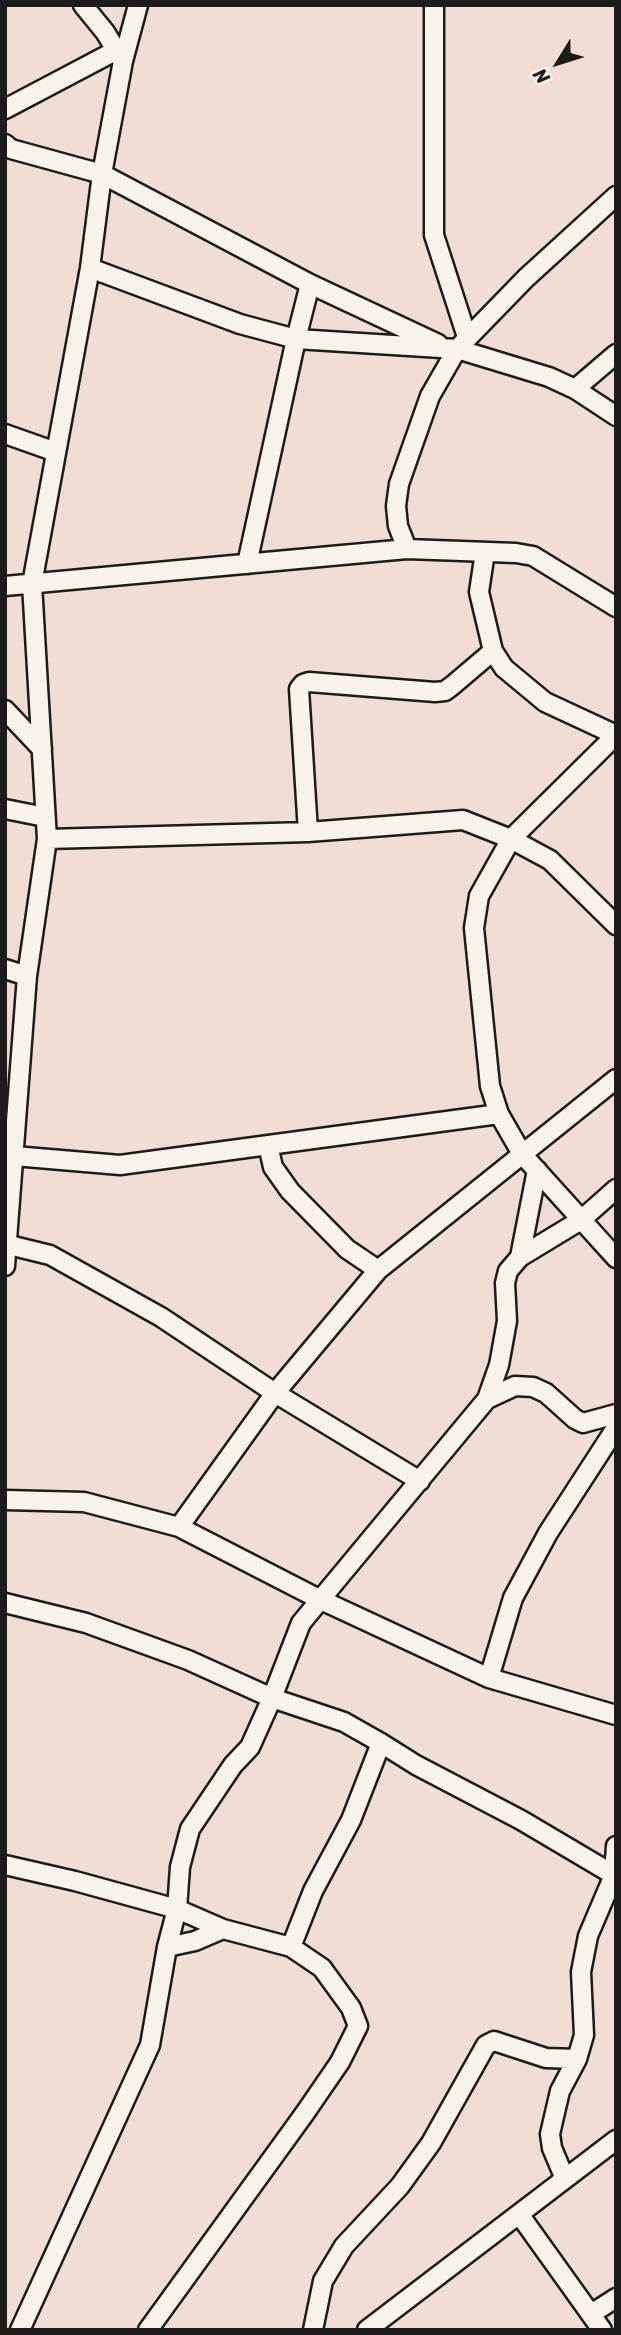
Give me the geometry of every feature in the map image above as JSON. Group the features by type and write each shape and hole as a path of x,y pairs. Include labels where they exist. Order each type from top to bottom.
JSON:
{"street":[{"path":"83,5 120,55"},
{"path":"5,1266 27,976 47,839 33,584 90,268 120,55 138,5"},
{"path":"434,5 433,235 457,345"},
{"path":"5,109 120,55"},
{"path":"5,144 11,149 102,174 310,284 457,345 548,377 575,389 616,416"},
{"path":"407,549 398,526 399,484 430,396 457,345 616,196"},
{"path":"90,268 240,324 296,339 457,345"},
{"path":"247,564 310,284"},
{"path":"575,389 616,354"},
{"path":"5,434 56,452"},
{"path":"5,586 407,549 533,556 616,607"},
{"path":"485,552 479,592 493,651 504,668 545,702 616,735 511,839 480,896 474,928 490,1086 499,1114 522,1154 616,1258"},
{"path":"308,832 299,690 303,684 309,682 445,691 493,651"},
{"path":"5,710 41,749"},
{"path":"5,809 45,817"},
{"path":"47,839 308,832 463,820 511,839 550,860 616,925"},
{"path":"5,969 27,976"},
{"path":"179,1527 275,1393 378,1270 616,1079"},
{"path":"14,1157 120,1165 499,1114"},
{"path":"268,1145 273,1167 290,1191 347,1249 378,1270"},
{"path":"520,1257 537,1170"},
{"path":"20,2330 150,2045 167,1947 177,1909 180,1867 190,1829 233,1766 250,1747 272,1698 295,1633 320,1599 487,1399 499,1365 507,1321 505,1283 508,1271 520,1257 581,1220 616,1189"},
{"path":"6,1245 50,1255 83,1273 160,1317 275,1393 420,1480"},
{"path":"487,1399 515,1386 533,1387 547,1393 583,1423 616,1414"},
{"path":"489,1678 513,1598 548,1533 616,1428"},
{"path":"5,1500 84,1502 179,1527 320,1599 489,1678 616,1715"},
{"path":"5,1603 86,1623 188,1660 272,1698 344,1723 416,1765 521,1820 614,1875"},
{"path":"291,1947 313,1891 351,1820 382,1743"},
{"path":"565,2179 552,2148 550,2134 560,2091 577,2059 584,2035 581,1972 583,1960 588,1936 614,1875 616,1846"},
{"path":"5,1866 75,1881 177,1909 223,1929 291,1947 322,1968 351,2008 358,2026 340,2062 305,2113 148,2330"},
{"path":"167,1947 195,1941 223,1929"},
{"path":"313,2330 323,2281 344,2246 400,2186 431,2143 486,2045 494,2041 546,2058 577,2059"},
{"path":"546,2058 560,2091"},
{"path":"368,2330 616,2140"},
{"path":"519,2214 602,2330"},
{"path":"591,2314 616,2298"}]}
